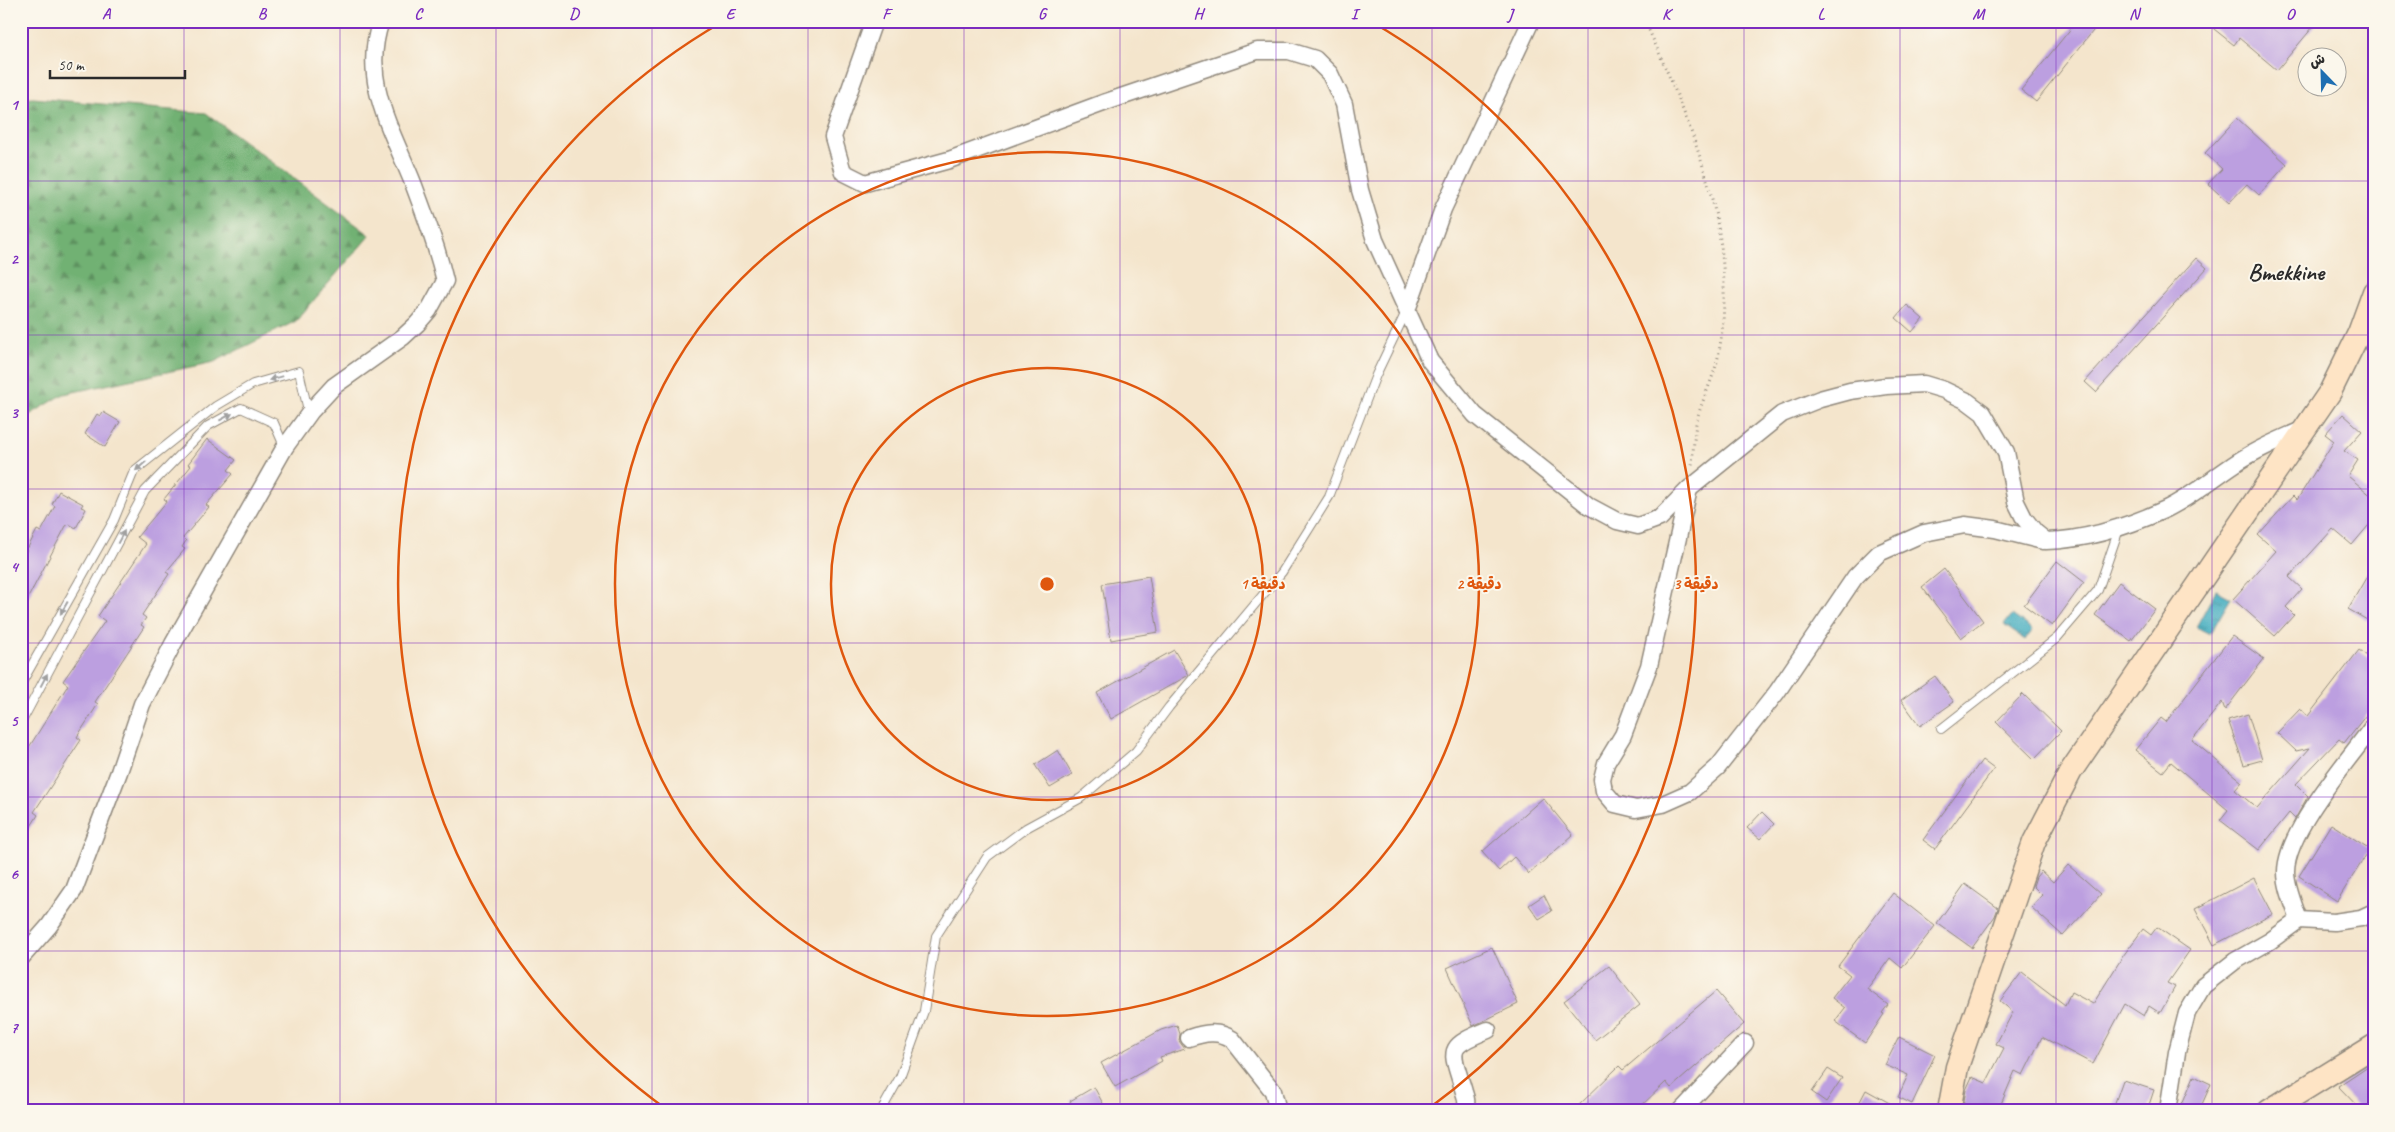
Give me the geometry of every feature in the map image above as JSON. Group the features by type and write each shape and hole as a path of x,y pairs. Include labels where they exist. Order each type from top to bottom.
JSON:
{"main road":[{"path":"1949,1111 1957,1067 2034,842 2071,771 2330,392 2359,333 2374,292"},
{"path":"2269,1111 2374,1046"}],"street":[{"path":"21,958 49,926 74,890 119,772 142,704 173,644 284,447 311,411 334,386 389,348 417,324 429,310 445,281 412,180 394,144 379,98 373,57 376,36 381,21"},
{"path":"874,21 833,138 843,172 865,183 950,160 1106,102 1258,51 1289,51 1315,59 1330,74 1344,104 1360,190 1375,240 1430,361 1476,415 1589,506 1617,521 1638,526 1660,518 1689,489 1782,414 1820,399 1850,391 1886,386 1924,384 1944,390 1967,401 1983,413 2006,452 2016,502 2024,518 2035,532 2046,541"},
{"path":"1407,310 1443,209 1531,21"},
{"path":"1689,489 1649,666 1623,735 1606,763 1602,779 1604,791 1616,804 1636,809 1663,804 1690,792 1718,766 1778,692 1855,577 1879,553 1924,533 1965,525 1995,529 2046,541 2070,540 2120,526 2167,508 2238,462 2268,445 2305,429"},
{"path":"2299,920 2286,871 2292,844 2319,799 2374,725"},
{"path":"2168,1111 2177,1052 2187,1013 2203,986 2235,961 2270,942 2299,920 2334,922 2361,918 2374,912"},
{"path":"1464,1111 1466,1101 1454,1062 1453,1052 1456,1045 1467,1038 1488,1030"},
{"path":"1189,1038 1213,1033 1224,1034 1232,1039 1274,1091 1278,1111"},
{"path":"1681,1111 1745,1043"}],"lane":[{"path":"882,1111 900,1077 924,1011 936,936 982,865 988,857 1026,828 1081,798 1136,750 1282,572 1329,497 1376,375 1407,310"},
{"path":"21,684 114,520 134,471 208,412 253,384 299,371 307,406 311,411"},
{"path":"21,723 145,491 178,455 208,426 241,408 274,423 284,447"},
{"path":"1941,730 2057,638 2098,590 2120,526"}],"path":[{"path":"1645,21 1691,130 1708,178 1720,227 1725,296 1719,354 1696,424 1689,489"}],"green space":[{"path":"33,98 206,113 370,235 296,321 214,362 64,394 21,420 21,99"}],"water":[{"path":"2216,590 2231,598 2210,634 2196,627"},
{"path":"2012,615 2033,630 2025,640 2004,625"}],"building":[{"path":"2077,21 2101,21 2036,102 2021,90"},
{"path":"2204,21 2318,21 2277,70 2239,38 2234,45"},
{"path":"2237,118 2287,164 2259,195 2247,184 2229,203 2208,184 2222,169 2205,153"},
{"path":"2196,258 2207,268 2096,392 2085,382"},
{"path":"1907,305 1923,319 1912,332 1896,318"},
{"path":"103,412 120,422 105,447 85,434 97,414 100,416"},
{"path":"2343,414 2362,431 2344,451 2358,460 2348,476 2374,498 2374,519 2352,545 2333,529 2289,577 2302,589 2286,607 2294,615 2275,636 2233,599 2276,551 2258,535 2293,496 2297,500 2334,441 2325,434"},
{"path":"207,439 236,460 228,470 233,474 206,505 209,507 183,538 186,541 182,547 185,549 166,572 169,574 142,615 146,618 141,625 144,627 95,702 98,704 77,737 81,740 34,812 38,815 21,842 21,760 68,685 63,681 105,621 98,616 146,544 137,537 167,501 164,499 191,466 188,464"},
{"path":"59,491 83,504 81,507 86,509 76,528 69,524 66,526 21,611 21,569 26,559 23,557 37,530 41,532 55,506 52,504"},
{"path":"2057,561 2084,582 2052,626 2024,605"},
{"path":"2374,564 2374,624 2348,609"},
{"path":"1944,569 1983,621 1961,638 1922,587"},
{"path":"1149,576 1158,632 1111,640 1102,584"},
{"path":"2119,582 2155,609 2131,641 2095,615"},
{"path":"2232,636 2264,659 2225,710 2222,702 2192,740 2242,782 2235,790 2257,808 2310,748 2296,751 2277,733 2300,709 2308,716 2359,650 2374,661 2374,705 2344,743 2339,739 2296,784 2308,796 2295,819 2289,813 2259,850 2220,820 2228,810 2171,762 2163,772 2135,750 2161,718 2166,722"},
{"path":"1174,650 1189,675 1111,719 1097,693"},
{"path":"1935,676 1954,702 1920,726 1901,700"},
{"path":"2023,694 2061,731 2034,759 1996,722"},
{"path":"2248,714 2262,760 2244,765 2228,720"},
{"path":"1058,750 1072,775 1050,788 1035,765"},
{"path":"1982,760 1994,769 1935,849 1923,840"},
{"path":"1543,798 1573,835 1529,874 1514,857 1499,871 1482,852"},
{"path":"1762,812 1774,824 1760,839 1747,828"},
{"path":"2331,824 2370,849 2337,901 2299,876"},
{"path":"2068,865 2101,894 2063,936 2031,907 2042,895 2033,886 2036,877 2041,871 2053,882"},
{"path":"2254,878 2273,914 2214,945 2195,909"},
{"path":"1965,884 1998,908 1995,916 1972,948 1937,923"},
{"path":"1893,893 1935,926 1902,968 1890,958 1867,989 1888,1005 1865,1043 1835,1021 1845,1008 1832,998 1850,975 1838,966"},
{"path":"1544,895 1552,911 1539,919 1529,905"},
{"path":"2157,927 2190,950 2167,983 2175,987 2160,1013 2149,1006 2144,1016 2125,1004 2093,1064 2042,1037 2023,1075 2015,1071 1998,1111 1962,1111 1966,1090 1972,1077 1986,1083 2004,1048 1996,1044 2013,1012 2000,1001 2022,972 2065,1005 2071,992 2093,1004 2123,956 2143,929 2151,935"},
{"path":"1492,947 1518,1004 1473,1026 1447,968"},
{"path":"1609,966 1640,1005 1595,1040 1564,1001"},
{"path":"1716,991 1744,1024 1671,1088 1666,1082 1636,1111 1573,1111 1619,1066 1623,1070"},
{"path":"1177,1025 1180,1034 1179,1041 1185,1049 1160,1057 1162,1061 1115,1087 1101,1063 1161,1030"},
{"path":"1899,1037 1935,1055 1912,1104 1898,1097 1908,1075 1885,1065"},
{"path":"2374,1062 2374,1099 2362,1111 2338,1086"},
{"path":"1828,1069 1842,1078 1826,1102 1812,1092"},
{"path":"2194,1076 2211,1084 2199,1111 2179,1111"},
{"path":"2123,1080 2154,1090 2147,1111 2112,1111"},
{"path":"1094,1087 1107,1111 1075,1111 1070,1101"},
{"path":"1866,1090 1904,1111 1855,1111"}],"district":[{"name":"Bmekkine","path":"2286,272"}]}
